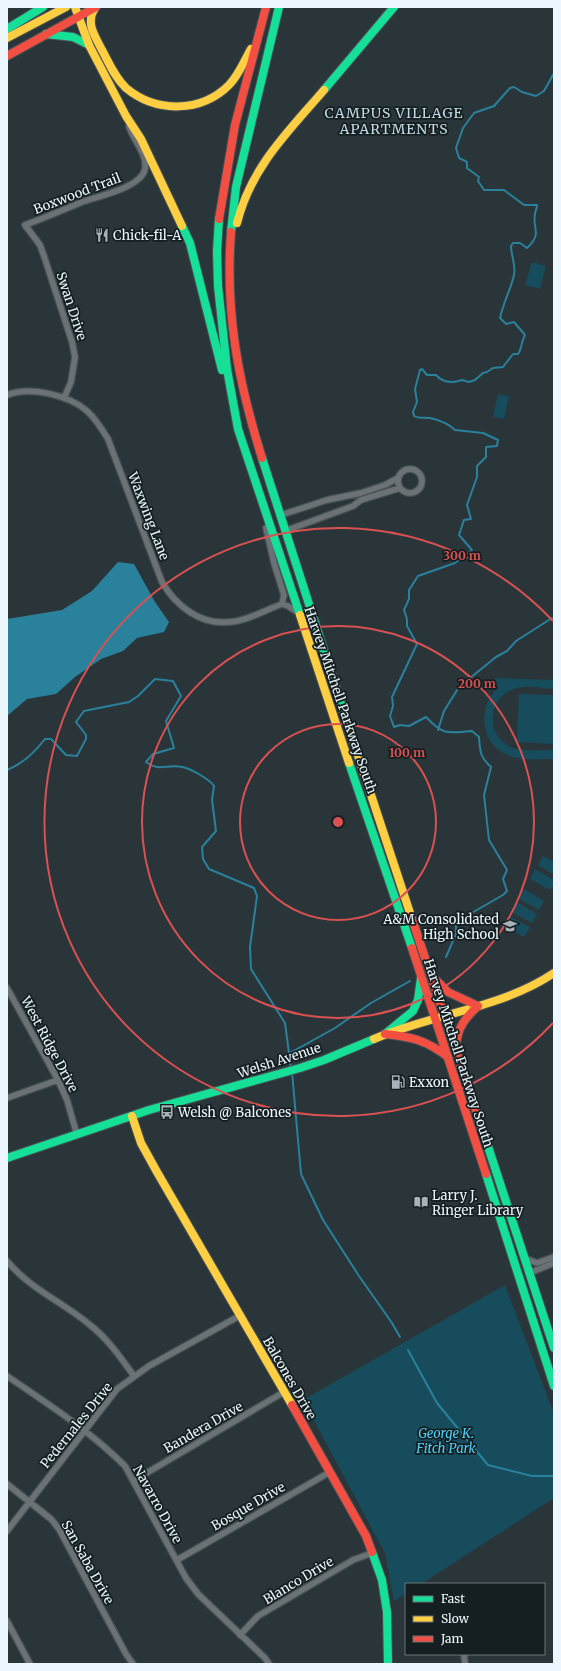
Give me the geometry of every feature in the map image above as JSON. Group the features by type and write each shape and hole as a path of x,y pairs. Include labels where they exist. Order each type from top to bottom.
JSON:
{"main road":[{"path":"7,29 43,7"},
{"path":"7,38 66,7"},
{"path":"75,7 89,45 126,116 141,140 171,199 190,243 238,429"},
{"path":"7,56 95,7"},
{"path":"95,7 92,11 90,26 118,79 126,88 144,100 165,106 179,107 195,105 205,102 222,91 229,85 240,69 258,35"},
{"name":"Harvey Mitchell Parkway South","path":"266,7 235,125 219,218 217,251 218,286 227,369 238,429 436,1019 554,1386"},
{"name":"Harvey Mitchell Parkway South","path":"279,7 236,187 229,264 232,335 243,389 250,420 554,1348"},
{"path":"229,264 237,222 243,201 254,176 276,147 394,7"},
{"path":"46,34 72,35 82,39 89,45"},
{"name":"Welsh Avenue","path":"7,1158 149,1110 287,1072 324,1060 385,1034 478,1006 528,988 554,973"},
{"path":"431,974 440,986 448,992 478,1006 464,1018 459,1027 457,1032 456,1049"},
{"path":"385,1034 413,1011 418,1000 421,976"},
{"path":"385,1034 416,1037 435,1046 448,1057"},
{"name":"Balcones Drive","path":"132,1116 144,1149 241,1314 366,1536 382,1580 387,1612 388,1664"},
{"path":"515,1264 529,1273"}],"street":[{"name":"Boxwood Trail","path":"25,225 122,188 142,175 145,163 130,131 126,116"},
{"name":"Swan Drive","path":"25,225 40,245 72,342 75,357 74,371 64,398"},
{"name":"Waxwing Lane","path":"7,395 20,392 35,392 47,393 64,398 87,411 98,424 108,439 162,582 175,602 190,613 204,619 219,622 240,620 282,604"},
{"path":"281,515 327,500 361,493 385,485 398,478 403,471 410,469 417,471 421,477 421,485 417,491 407,493 400,488 398,478"},
{"path":"286,531 353,506 362,500 400,488"},
{"path":"262,504 268,541 284,595 282,604 299,613"},
{"name":"West Ridge Drive","path":"7,988 58,1080 67,1100 77,1135"},
{"path":"7,1098 58,1080"},
{"path":"524,1258 537,1263 554,1257"},
{"path":"7,1261 29,1284 89,1323 104,1336 134,1376"},
{"path":"529,1273 554,1263"},
{"name":"Pedernales Drive","path":"7,1531 118,1389 149,1366 241,1314"},
{"name":"Navarro Drive","path":"7,1376 64,1415 111,1452 125,1466 177,1560 198,1594 269,1664"},
{"name":"Bandera Drive","path":"134,1481 284,1392"},
{"name":"Bosque Drive","path":"177,1560 330,1472"},
{"name":"San Saba Drive","path":"7,1484 51,1519 59,1529 133,1664"},
{"name":"Blanco Drive","path":"240,1635 258,1616 353,1560 372,1553"},
{"path":"7,1621 30,1664"}],"green space":[{"path":"532,262 546,266 540,289 525,285"},
{"path":"498,394 509,396 504,419 493,417"},
{"path":"495,678 554,680 554,689 521,687 511,690 503,695 497,702 493,718 497,735 503,742 511,747 521,750 554,750 554,759 515,758 500,751 492,743 487,735 484,715 492,695 499,687 494,687"},
{"path":"519,694 554,695 554,744 517,742"},
{"path":"543,856 554,862 554,875 538,865"},
{"path":"535,869 554,880 554,884 550,890 530,879"},
{"path":"524,889 544,901 539,910 519,899"},
{"path":"517,902 537,914 532,923 511,912"},
{"path":"509,916 530,927 524,937 504,925"},
{"name":"George K. Fitch Park","path":"505,1285 554,1414 554,1498 423,1583 405,1583 405,1595 394,1601 385,1553 303,1400"}],"shaded area":[{"path":"118,562 134,564 155,602 169,622 164,632 137,638 123,651 101,659 75,677 56,694 27,699 7,716 7,619 62,610 92,591"}],"waterway":[{"path":"446,957 456,934 456,922 503,895 507,891 503,879 507,870 489,840 484,795 491,767 481,754 479,737 472,731 446,732 437,727 426,717 409,726 400,725 394,727 390,716 393,706 392,697 417,644 407,626 407,619 404,610 409,599 409,590 418,576 455,563 472,550 459,535 464,520 471,519 467,505 477,477 477,466 486,457 486,447 497,446 498,440 483,433 455,430 437,420 414,416 413,412 417,402 415,389 420,370 422,369 427,375 436,375 445,381 455,382 462,380 469,382 475,380 483,373 493,368 503,367 513,354 518,354 521,348 525,335 514,322 506,324 500,318 514,275 511,246 513,243 520,243 527,248 532,243 536,235 534,219 537,205 524,205 504,190 484,190 478,181 479,177 467,168 467,162 459,158 456,148 463,128 474,113 494,106 510,88 514,87 522,92 536,96 544,91 554,73"},
{"path":"438,730 444,711 459,687 496,657 507,651 516,641 552,618"},
{"path":"7,770 28,757 45,739 51,739 66,755 77,756 86,739 86,735 76,722 84,711 129,702 138,696 155,679 173,681 181,696 166,721 174,748 153,754 146,762 155,767 177,766 185,768 204,777 214,786 212,800 216,831 202,847 203,859 209,869 254,888 257,896 250,947 251,969 285,1023 291,1068"},
{"path":"290,1053 335,1028 371,1003 410,981"},
{"path":"292,1072 301,1174 323,1220 400,1337"},
{"path":"408,1350 437,1403 488,1465 532,1476 554,1476"}],"traffic: fast":[{"path":"7,29 43,7"},
{"path":"231,232 236,187 279,7"},
{"path":"324,90 394,7"},
{"path":"46,34 73,37 89,45"},
{"path":"219,219 217,251 218,286 227,369 238,429 300,615"},
{"path":"182,226 190,243 222,370"},
{"path":"262,458 345,716"},
{"path":"349,763 412,948"},
{"path":"385,1034 413,1011 418,1000 421,978"},
{"path":"7,1158 149,1110 300,1068 324,1060 374,1039"},
{"path":"479,1119 554,1348"},
{"path":"486,1174 554,1386"},
{"path":"372,1552 382,1580 387,1612 388,1664"}],"traffic: slow":[{"path":"7,38 66,7"},
{"path":"75,7 89,45 126,116 141,139 182,226"},
{"path":"95,8 91,19 92,29 112,70 126,88 151,102 178,106 192,105 205,101 218,94 233,81 251,49"},
{"path":"237,223 251,184 261,167 284,136 324,90"},
{"path":"300,615 349,763"},
{"path":"345,716 411,916"},
{"path":"374,1039 396,1030 466,1010 511,995 554,973"},
{"path":"132,1116 141,1143 157,1172 292,1405"}],"traffic: jam":[{"path":"7,56 96,7"},
{"path":"219,219 235,125 266,7"},
{"path":"231,232 230,291 235,346 246,402 262,458"},
{"path":"411,916 479,1119"},
{"path":"412,948 486,1174"},
{"path":"434,978 448,992 478,1006 469,1015 460,1028 456,1045"},
{"path":"385,1034 403,1036 418,1040 426,1043 448,1057"},
{"path":"292,1405 366,1536 372,1552"}],"place":[{"name":"Chick-fil-A","path":"102,235"},
{"name":"A&M Consolidated High School","path":"510,926"},
{"name":"Exxon","path":"398,1082"},
{"name":"Welsh @ Balcones","path":"167,1112"},
{"name":"Larry J. Ringer Library","path":"421,1202"}],"district":[{"name":"CAMPUS VILLAGE APARTMENTS","path":"394,122"}]}
